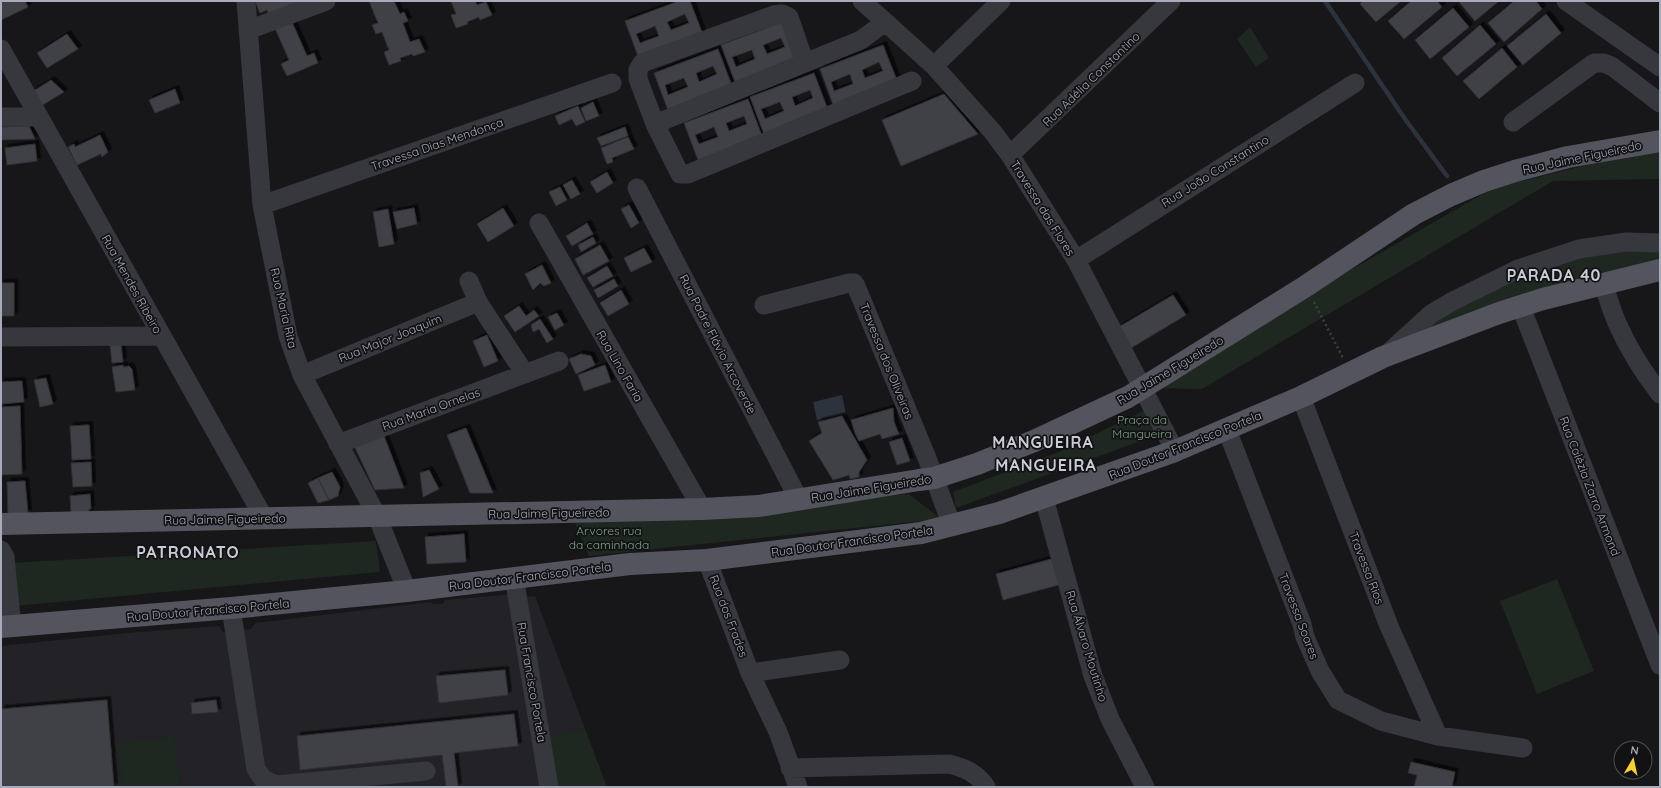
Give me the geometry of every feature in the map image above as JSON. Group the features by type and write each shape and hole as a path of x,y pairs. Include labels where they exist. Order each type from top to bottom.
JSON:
{"main road":[{"name":"Rua Jaime Figueiredo","path":"1,524 702,509 759,506 934,478 977,464 1034,441 1116,404 1306,286 1414,214 1451,195 1484,181 1516,170 1568,157 1660,141"},
{"name":"Rua Doutor Francisco Portela","path":"6,627 232,608 408,591 630,564 707,560 921,533 999,513 1175,451 1301,397 1383,357 1520,307 1543,299 1660,270"}],"street":[{"name":"Rua Maria Rita","path":"246,1 262,205 288,336 302,375 377,516 408,591"},
{"path":"248,30 326,1"},
{"name":"Travessa das Flores","path":"862,1 934,66 992,131 1010,155 1076,260 1175,451"},
{"path":"934,66 1001,1"},
{"name":"Rua Adélia Constantino","path":"1010,155 1171,1"},
{"path":"1566,1 1660,67"},
{"path":"805,63 788,17 782,14 774,15 642,63 638,70 638,79 655,124 680,174 688,174 912,81"},
{"path":"655,124 862,40 885,22"},
{"name":"Rua Mendes Ribeiro","path":"1,48 264,518"},
{"path":"1513,122 1594,63 1604,63 1613,67 1660,103"},
{"name":"Travessa Dias Mendonça","path":"262,205 612,83"},
{"name":"Rua João Constantino","path":"1076,260 1355,83"},
{"path":"1,117 39,116"},
{"name":"Rua Padre Flávio Arcoverde","path":"637,188 799,500"},
{"name":"Rua Lino Faria","path":"538,223 702,509"},
{"path":"1383,357 1431,314 1453,301 1518,269 1579,249 1626,242 1660,243"},
{"path":"469,281 478,302 525,374"},
{"name":"Travessa dos Oliveiras","path":"764,305 849,282 854,283 934,478 952,526"},
{"path":"1603,284 1617,324 1628,346 1647,377 1660,394"},
{"name":"Rua Major Joaquim","path":"302,375 478,302"},
{"name":"Rua Calézia Zarro Armond","path":"1520,307 1660,665"},
{"path":"1,337 161,336"},
{"name":"Rua Maria Ornelas","path":"338,444 559,361"},
{"name":"Travessa Rios","path":"1301,397 1389,626 1438,736"},
{"name":"Travessa Soares","path":"1227,430 1302,624 1305,637 1320,671 1338,700 1381,721 1438,736 1523,748"},
{"name":"Rua Álvaro Moutinho","path":"1044,498 1093,676 1110,719 1145,787"},
{"path":"1,550 5,558 6,627"},
{"name":"Rua dos Frades","path":"707,560 750,673 778,732 798,787"},
{"name":"Rua Francisco Portela","path":"514,577 549,787"},
{"path":"232,608 256,769 263,779 276,785 426,771"},
{"name":"Rua dos Frades","path":"750,673 840,660"},
{"path":"790,768 949,764 964,768 977,775 986,787"}],"path":[{"path":"1306,286 1351,373"}],"shaded area":[{"path":"842,395 846,414 817,420 813,402"},
{"path":"513,594 516,598 535,596 607,787 1,787 1,646 127,633 219,626 223,632 251,629 256,623 430,602 434,604 443,604 445,600"}],"green space":[{"path":"1250,27 1269,58 1256,67 1237,39"},
{"path":"1660,147 1660,179 1553,181 1202,389 1160,388 1323,286 1493,188"},
{"path":"1609,249 1649,250 1660,253 1660,260 1421,339 1432,319 1495,285"},
{"name":"Praça da Mangueira","path":"1149,408 1160,434 956,508 953,492 1061,451"},
{"name":"Arvores rua da caminhada","path":"909,494 941,519 589,556 575,523"},
{"path":"376,541 380,572 15,606 12,563"},
{"path":"1557,579 1594,671 1537,694 1500,601"},
{"path":"585,729 607,787 556,787 548,737"},
{"path":"174,737 180,787 122,787 119,742"}],"building":[{"path":"1,1 25,1 28,7 1,20"},
{"path":"255,1 296,1 303,18 292,22 307,56 314,53 318,63 287,76 281,64 289,60 267,10 260,13"},
{"path":"369,1 394,1 400,14 404,12 408,21 403,23 410,42 419,39 425,52 400,58 401,61 389,65 384,52 389,50 382,32 376,34 372,25 378,23"},
{"path":"451,1 475,1 477,5 486,2 492,15 480,20 479,17 467,22 468,24 456,28 451,15 456,14"},
{"path":"679,1 690,1 703,35 639,59 625,21","holes":["685,14 689,23 671,30 667,22","655,26 659,36 640,43 636,34"]},
{"path":"1363,1 1401,1 1376,22 1360,4"},
{"path":"1411,1 1437,1 1442,7 1404,39 1388,21"},
{"path":"1499,1 1475,21 1459,2"},
{"path":"1514,1 1536,1 1542,9 1504,42 1488,23"},
{"path":"1453,8 1469,27 1430,59 1415,40"},
{"path":"1546,14 1561,33 1523,65 1507,46"},
{"path":"785,21 799,58 735,82 721,45","holes":["781,38 785,47 767,54 763,45","752,50 755,59 736,67 732,57"]},
{"path":"1480,25 1496,44 1457,76 1442,58"},
{"path":"67,34 78,49 47,68 37,53"},
{"path":"883,45 898,83 834,107 820,69","holes":["879,62 883,71 865,78 862,70","850,74 853,84 834,91 831,82"]},
{"path":"1502,48 1517,67 1479,99 1463,81"},
{"path":"718,49 732,86 668,110 654,73","holes":["713,66 717,74 699,82 696,73","684,78 688,87 668,95 665,85"]},
{"path":"814,73 828,110 764,134 750,97","holes":["810,90 813,98 795,106 792,97","780,102 784,111 765,119 761,109"]},
{"path":"51,80 64,92 41,106 32,92"},
{"path":"175,89 180,103 155,113 149,100"},
{"path":"944,94 978,134 901,166 882,120"},
{"path":"748,99 762,136 698,160 684,123","holes":["744,116 747,124 729,131 726,123","714,127 718,137 699,144 695,135"]},
{"path":"593,102 599,116 586,121 581,108"},
{"path":"578,106 585,122 576,126 572,119 559,125 555,116"},
{"path":"29,126 35,139 1,140 1,127"},
{"path":"625,127 628,136 601,146 597,138"},
{"path":"100,135 108,152 102,157 101,154 77,165 68,147 74,144 75,147"},
{"path":"628,137 634,149 612,158 613,162 607,164 601,148"},
{"path":"35,144 37,161 7,165 5,148"},
{"path":"607,172 613,183 597,193 590,182"},
{"path":"572,180 580,194 571,199 563,185"},
{"path":"560,187 567,200 556,206 549,192"},
{"path":"629,205 639,223 631,228 621,209"},
{"path":"414,208 417,224 397,229 393,212"},
{"path":"503,208 514,226 488,242 477,224"},
{"path":"388,209 394,244 379,247 373,212"},
{"path":"587,223 593,234 572,246 566,236"},
{"path":"593,237 596,243 581,252 578,245"},
{"path":"600,245 609,261 583,275 575,259"},
{"path":"644,248 652,262 631,272 624,258"},
{"path":"542,265 551,283 544,286 540,283 533,290 525,274"},
{"path":"607,266 613,276 593,287 587,278"},
{"path":"614,279 618,286 598,298 594,290"},
{"path":"1,283 14,283 14,316 1,316"},
{"path":"621,290 629,304 608,316 600,303"},
{"path":"1173,295 1186,315 1131,348 1119,327"},
{"path":"519,306 526,316 534,310 539,316 515,332 504,316"},
{"path":"557,313 564,325 555,330 548,317"},
{"path":"540,319 553,339 547,343 539,329 533,332 531,325"},
{"path":"487,335 498,361 484,367 473,341"},
{"path":"121,344 123,362 112,363 110,345"},
{"path":"581,354 591,356 595,365 576,374 569,359"},
{"path":"123,365 124,367 129,366 132,369 135,390 116,392 112,367"},
{"path":"605,365 611,382 584,391 578,375"},
{"path":"46,378 53,404 40,407 34,380"},
{"path":"22,381 24,402 1,404 1,382"},
{"path":"20,406 22,474 1,475 1,407"},
{"path":"893,408 894,422 899,434 882,439 880,434 859,441 851,420"},
{"path":"842,416 867,460 859,472 859,477 850,479 849,475 833,480 809,441 822,433 818,422"},
{"path":"89,425 91,459 72,460 70,426"},
{"path":"381,428 404,488 375,490 351,439"},
{"path":"466,428 493,493 470,493 447,435"},
{"path":"902,438 910,461 897,465 889,442"},
{"path":"91,462 92,486 73,487 71,463"},
{"path":"429,470 439,489 423,497 420,473"},
{"path":"332,472 340,487 338,496 329,500 318,478"},
{"path":"318,478 329,500 318,503 308,483"},
{"path":"25,481 28,513 8,514 7,482"},
{"path":"90,494 91,509 89,509 89,515 71,516 70,496"},
{"path":"464,534 466,562 427,564 425,537"},
{"path":"1055,558 1062,584 1003,600 996,574"},
{"path":"505,670 508,695 439,703 436,676"},
{"path":"107,700 114,787 1,787 1,709"},
{"path":"216,700 218,712 192,714 191,703"},
{"path":"514,714 518,746 454,753 458,787 446,787 442,755 300,770 297,736"},
{"path":"1411,762 1455,772 1452,787 1414,787 1417,775 1408,773"}],"waterway":[{"path":"1325,1 1405,119 1447,176"}],"district":[{"name":"PARADA 40","path":"1554,275"},
{"name":"MANGUEIRA","path":"1043,442"},
{"name":"MANGUEIRA","path":"1046,465"},
{"name":"PATRONATO","path":"188,552"}]}
